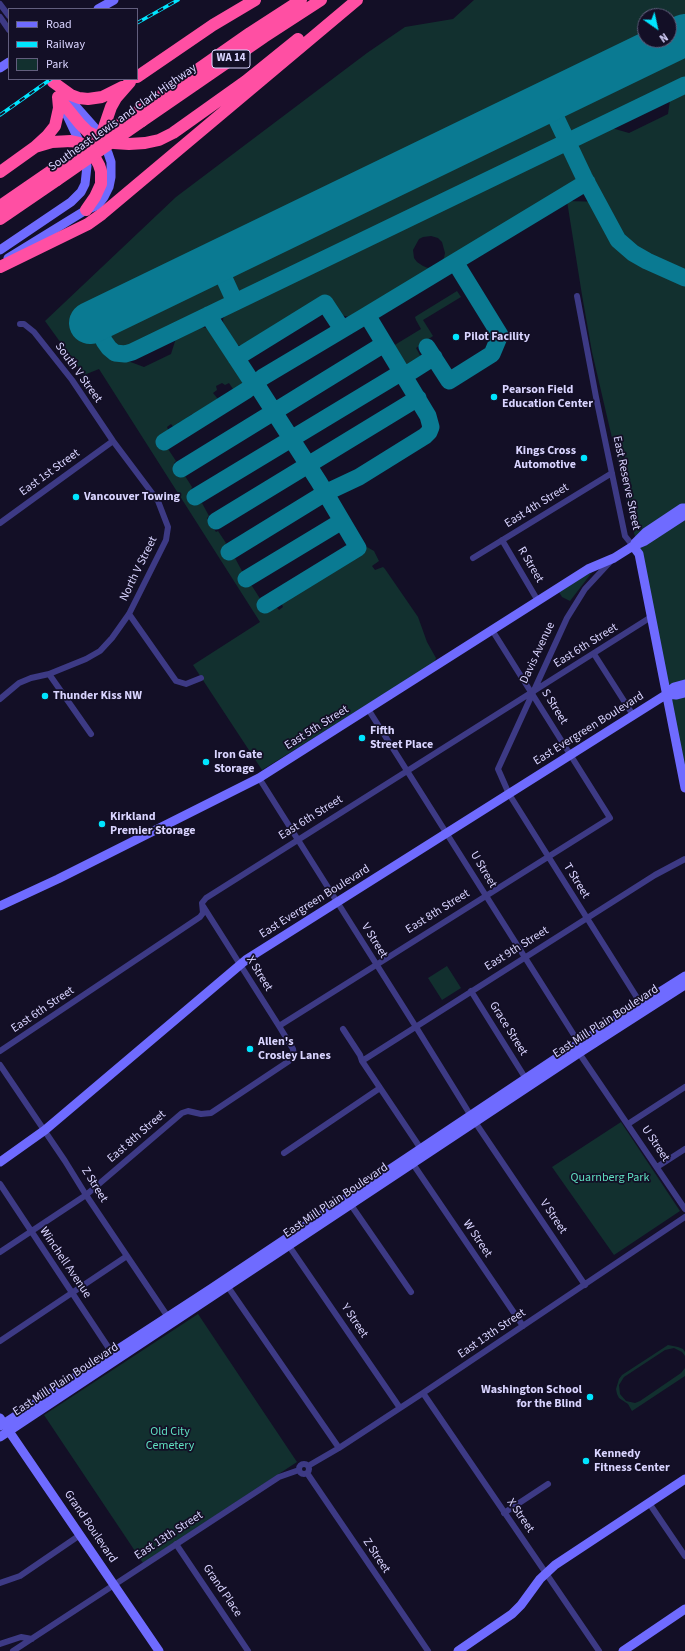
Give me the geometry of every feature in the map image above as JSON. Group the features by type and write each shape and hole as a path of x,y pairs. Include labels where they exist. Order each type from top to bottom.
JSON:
{"highway":[{"path":"138,77 213,25 255,0"},
{"name":"Southeast Lewis and Clark Highway","path":"140,116 250,33 301,0"},
{"name":"Southeast Lewis and Clark Highway","path":"0,206 54,175 140,116 321,0"},
{"path":"58,97 88,132 101,138 114,143 145,143 159,140 173,133 246,81 322,21 352,0"},
{"path":"0,267 88,224 102,214 357,0"},
{"path":"52,80 71,95 88,99 107,95 134,80"},
{"path":"87,166 101,138 111,107 116,98 134,80"},
{"path":"0,172 35,147 55,126 58,97"},
{"path":"35,147 57,141 80,143 92,154 101,171 101,184 95,197 86,210"},
{"name":"Southeast Lewis and Clark Highway","path":"0,219 54,175"}],"street":[{"path":"100,8 114,0"},
{"path":"0,4 8,15"},
{"path":"0,17 8,29"},
{"path":"0,263 86,210 98,205 104,197 111,177 111,162 101,138 88,118 52,80"},
{"path":"0,250 76,198 85,184 87,166 80,143 58,97 52,80"},
{"name":"East Reserve Street","path":"578,296 596,397 625,536 638,554 685,788"},
{"name":"South V Street","path":"20,324 29,327 48,348 72,380 113,441"},
{"name":"East 1st Street","path":"0,523 113,441"},
{"name":"North V Street","path":"113,441 158,501 168,527 166,540 129,614 176,681 186,684 200,678"},
{"name":"East 4th Street","path":"473,558 612,473"},
{"name":"East 5th Street","path":"633,546 647,531 682,508 685,508"},
{"name":"East 5th Street","path":"1,902 58,879 259,778 588,569 614,558 633,546 645,541 685,515"},
{"name":"R Street","path":"502,540 538,600"},
{"name":"Davis Avenue","path":"498,768 567,618 585,589 614,558"},
{"path":"0,699 19,683 31,678 49,674 86,660 100,651 115,635 129,614"},
{"name":"East 6th Street","path":"0,1051 200,917 203,913 202,905 206,898 651,617"},
{"name":"S Street","path":"492,630 610,818"},
{"path":"594,654 633,715"},
{"path":"49,674 91,734"},
{"name":"East Evergreen Boulevard","path":"0,1162 45,1130 186,1009 258,952 667,694 674,687 685,684"},
{"name":"East Evergreen Boulevard","path":"667,694 676,695 685,693"},
{"name":"U Street","path":"368,709 525,957 579,1048 685,1209"},
{"name":"T Street","path":"498,768 500,776 509,794 641,1004"},
{"name":"V Street","path":"259,778 473,1119 585,1285"},
{"name":"East 8th Street","path":"279,1026 610,818"},
{"name":"East 9th Street","path":"362,1060 655,875 685,859"},
{"name":"X Street","path":"202,905 279,1026 293,1049 294,1056"},
{"name":"East Mill Plain Boulevard","path":"0,1437 3,1425 421,1149 473,1119 579,1048 641,1004 685,976"},
{"name":"East Mill Plain Boulevard","path":"3,1425 228,1287 413,1164 526,1079 685,985"},
{"name":"Grace Street","path":"471,991 526,1079"},
{"path":"343,1029 421,1149"},
{"name":"East 8th Street","path":"0,1252 86,1195 182,1113 188,1111 201,1114 211,1113 284,1065 294,1056"},
{"name":"Z Street","path":"0,1065 45,1130 86,1195 168,1317"},
{"path":"628,1124 685,1087"},
{"path":"284,1153 380,1088"},
{"path":"657,1167 685,1149"},
{"name":"W Street","path":"413,1164 523,1326"},
{"name":"Winchell Avenue","path":"0,1184 112,1353"},
{"path":"351,1205 411,1292"},
{"name":"East 13th Street","path":"14,1651 279,1477 299,1470 301,1474 685,1217"},
{"name":"Y Street","path":"289,1246 400,1408"},
{"path":"0,1341 127,1256"},
{"path":"228,1287 339,1448"},
{"name":"X Street","path":"424,1393 599,1651"},
{"name":"Grand Boulevard","path":"3,1425 80,1534 159,1651"},
{"name":"Z Street","path":"307,1470 428,1651"},
{"path":"458,1651 512,1614 546,1573 555,1565 685,1479"},
{"path":"504,1513 548,1484"},
{"path":"649,1503 685,1556"},
{"path":"0,1583 20,1576 80,1534"},
{"name":"Grand Place","path":"176,1544 248,1651"},
{"path":"623,1651 685,1609"},
{"path":"0,1644 21,1637 32,1639"}],"green space":[{"path":"474,0 685,0 685,25 677,29 677,8 637,8 637,48 638,48 83,316 93,334 94,333 109,354 144,367 171,354 177,335 197,326 206,328 213,333 245,383 243,390 232,396 229,393 233,389 229,383 225,385 222,383 216,386 217,390 213,393 218,399 223,396 225,400 196,419 192,414 188,417 190,423 186,425 182,421 178,423 180,428 177,431 171,424 167,427 170,434 163,440 165,444 169,444 171,447 168,449 176,461 174,463 192,487 191,490 199,504 202,503 209,516 207,518 216,532 218,531 226,543 224,546 233,559 235,558 250,586 252,586 266,608 274,604 279,610 283,607 280,600 367,547 374,551 379,561 372,566 375,570 383,567 385,569 418,617 427,642 436,658 434,663 262,770 193,665 260,622 99,369 84,375 45,321 176,197 367,53 405,27 453,19"},
{"path":"685,44 685,80 578,131 570,130 563,125 562,115 568,101"},
{"path":"685,89 685,788 639,554 592,352 567,201 603,202 576,144 577,142 608,127 629,133 668,114 670,100 673,96"},
{"path":"537,116 551,121 557,132 556,139 548,146 252,289 238,294 229,281 225,267"},
{"path":"560,150 565,150 569,154 579,175 580,181 576,185 358,314 349,317 341,315 335,310 327,296 248,345 241,346 235,344 224,332 223,319 226,313","holes":["431,236 438,238 442,242 445,253 444,258 439,264 428,268 417,262 414,258 413,250 419,239"]},
{"path":"214,272 223,286 227,299 225,302 128,349 117,350 111,345 108,332 115,320"},
{"path":"457,291 461,297 423,320 433,336 416,348 421,360 411,367 405,365 393,346 421,329 415,317"},
{"path":"593,571 570,601 562,597 559,592"},
{"path":"447,966 461,988 442,1000 428,978"},
{"name":"Quarnberg Park","path":"621,1122 680,1211 614,1255 552,1167"},
{"name":"Old City Cemetery","path":"198,1314 297,1462 143,1563 44,1415"},
{"path":"668,1345 683,1349 685,1356 682,1352 674,1348 665,1350 624,1377 619,1385 620,1394 626,1401 635,1403 681,1373 685,1368 685,1376 632,1411 628,1404 619,1398 617,1394 616,1389 619,1379 622,1375"}],"taxiway":[{"path":"113,311 105,319 102,326 104,341 115,353 125,354 132,352 685,85"},
{"path":"548,101 584,177 618,240 633,253 647,261 685,278"},
{"path":"367,315 587,182"},
{"path":"223,258 219,267 235,302"},
{"path":"427,347 449,381 492,354 500,335 455,262"},
{"path":"236,358 325,303 342,329"},
{"path":"208,315 250,379 260,390 319,482 358,548 265,605"},
{"path":"164,442 247,390 263,377 367,315 428,416 431,427 425,436 359,477 325,493 229,552"},
{"path":"181,469 384,344"},
{"path":"404,376 434,357"},
{"path":"195,497 402,372"},
{"path":"216,521 418,398"},
{"path":"246,579 342,521"}],"runway":[{"path":"90,323 685,35"}],"railway":[{"path":"138,22 178,0"},
{"path":"0,115 50,80"}],"place":[{"name":"Pilot Facility","path":"456,337"},
{"name":"Pearson Field Education Center","path":"494,397"},
{"name":"Kings Cross Automotive","path":"584,458"},
{"name":"Vancouver Towing","path":"76,497"},
{"name":"Thunder Kiss NW","path":"45,696"},
{"name":"Fifth Street Place","path":"362,738"},
{"name":"Iron Gate Storage","path":"206,762"},
{"name":"Kirkland Premier Storage","path":"102,824"},
{"name":"Allen's Crosley Lanes","path":"250,1049"},
{"name":"Washington School for the Blind","path":"590,1397"},
{"name":"Kennedy Fitness Center","path":"586,1461"}]}
